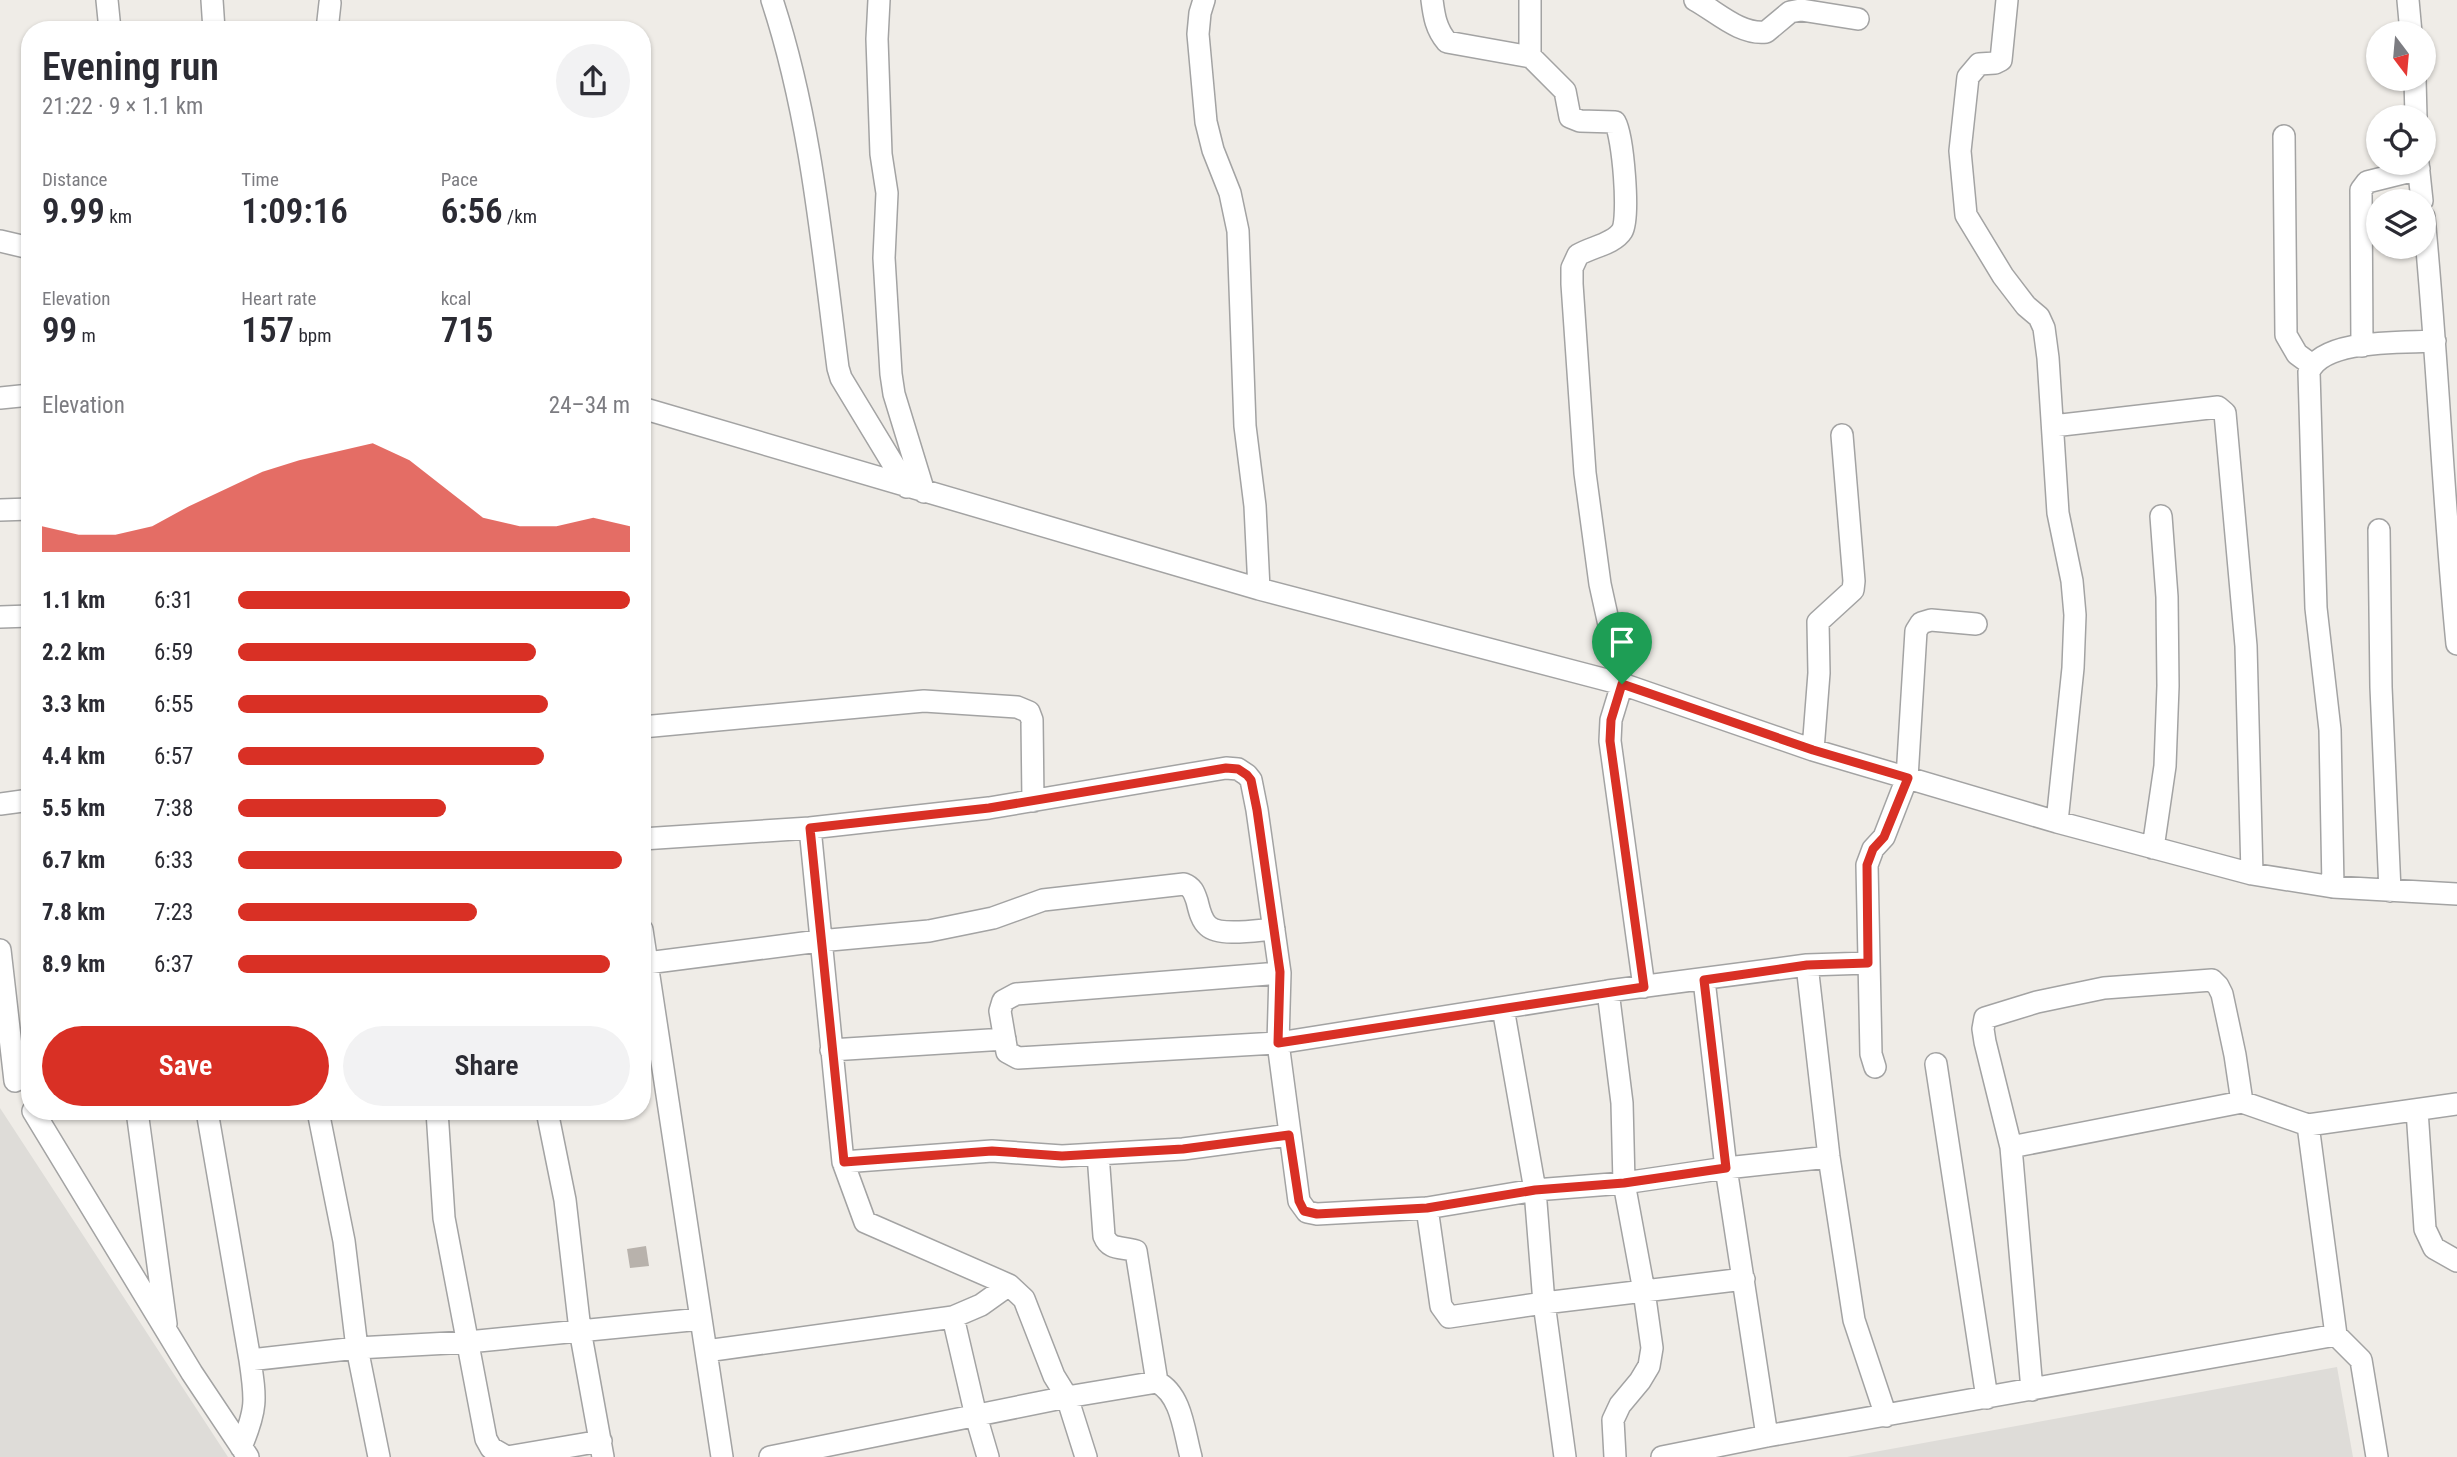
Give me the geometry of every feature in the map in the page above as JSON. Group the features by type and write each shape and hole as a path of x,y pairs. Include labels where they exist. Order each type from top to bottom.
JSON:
{"street":[{"path":"107,0 109,21"},
{"path":"212,0 213,21"},
{"path":"772,0 794,79 813,176 838,368 841,378 916,489"},
{"path":"879,0 877,38 881,154 887,193 884,258 891,374 916,489"},
{"path":"1204,0 1199,13 1198,34 1206,122 1213,150 1230,193 1238,231 1245,426 1255,506 1259,589"},
{"path":"1432,0 1435,23 1447,41 1531,57 1563,88 1570,117 1580,121 1612,121 1619,131 1624,167 1625,222 1615,239 1578,255 1572,268 1572,284 1585,473 1600,584 1622,684 1611,720 1610,741 1644,987"},
{"path":"1530,0 1531,57"},
{"path":"1695,0 1730,22 1754,32 1766,32 1790,12 1801,10 1858,19"},
{"path":"2007,0 2001,60 1979,64 1972,69 1968,77 1960,152 1966,215 2003,276 2026,306 2039,317 2044,328 2058,513 2072,581 2075,615 2073,668 2057,822"},
{"path":"2408,0 2410,21"},
{"path":"328,21 330,3"},
{"path":"2284,136 2286,335 2297,354 2312,365"},
{"path":"2362,346 2361,190 2367,182 2390,175"},
{"path":"0,242 21,246"},
{"path":"2428,259 2446,532 2457,644"},
{"path":"2333,887 2330,730 2316,608 2309,372 2312,365 2331,351 2435,341"},
{"path":"0,398 21,396"},
{"path":"2053,426 2218,407 2225,413 2246,646 2252,874"},
{"path":"651,411 1259,589 1622,684 1813,750 2153,848 2252,874 2333,887 2457,894"},
{"path":"1813,750 1819,673 1818,622 1853,590 1854,581 1842,435"},
{"path":"0,510 21,509"},
{"path":"2153,848 2165,766 2168,686 2167,597 2161,516"},
{"path":"2379,530 2381,687 2390,891"},
{"path":"0,617 21,616"},
{"path":"1874,1067 1871,1054 1867,865 1873,849 1884,837 1908,778 1913,655 1918,625 1931,620 1976,624"},
{"path":"651,726 924,701 1017,706 1029,712 1032,720 1033,801"},
{"path":"651,838 810,828 989,808 1226,768 1238,769 1251,780 1257,810 1280,972 1278,1043 1289,1135 1299,1201 1307,1212 1317,1214 1427,1208 1535,1190 1624,1183 1829,1157"},
{"path":"0,804 21,801"},
{"path":"810,828 819,941 844,1162 865,1222 1009,1285 1024,1299 1055,1376 1067,1397 1086,1457"},
{"path":"651,962 819,941 929,931 993,918 1043,900 1184,884 1194,891 1202,918 1208,926 1216,930 1236,932 1274,929"},
{"path":"0,950 15,1081"},
{"path":"1280,972 1016,994 1001,1006 1007,1052 1018,1058 1278,1043 1608,991 1807,965 1868,963"},
{"path":"1807,965 1829,1157 1854,1320 1886,1416"},
{"path":"2032,1390 2011,1147 1985,1042 1985,1018 2037,1002 2104,988 2203,979 2216,982 2222,994 2242,1102"},
{"path":"1704,980 1726,1168 1767,1436"},
{"path":"1608,991 1622,1103 1624,1183 1652,1348 1649,1366 1620,1405 1613,1420 1615,1457"},
{"path":"1503,1008 1535,1190 1544,1303 1565,1457"},
{"path":"831,1050 1004,1039"},
{"path":"651,1049 701,1319 722,1457"},
{"path":"0,1056 21,1091"},
{"path":"1936,1064 1987,1398"},
{"path":"2011,1147 2242,1102 2308,1125 2457,1104"},
{"path":"2417,1111 2425,1229 2434,1248 2457,1261"},
{"path":"38,1120 167,1331 245,1452"},
{"path":"138,1120 167,1331"},
{"path":"209,1120 254,1393 254,1412 245,1452"},
{"path":"320,1120 344,1241 357,1348 379,1457"},
{"path":"438,1120 444,1218 486,1439 491,1448 507,1457 602,1449 580,1330 565,1200 549,1120"},
{"path":"2308,1125 2336,1335 2361,1360 2377,1457"},
{"path":"844,1162 992,1151 1062,1156 1183,1149 1289,1135"},
{"path":"1098,1154 1104,1236 1107,1244 1114,1248 1136,1251 1157,1382"},
{"path":"1427,1208 1441,1306 1445,1314 1454,1317 1544,1303 1744,1279"},
{"path":"706,1351 953,1317 981,1305 1009,1285"},
{"path":"953,1317 988,1457"},
{"path":"250,1360 357,1348 468,1342 701,1319"},
{"path":"1662,1457 2336,1335"},
{"path":"770,1457 1067,1397 1157,1382 1171,1392 1178,1407 1191,1457"}],"shaded area":[{"path":"0,1108 228,1457 0,1457"},
{"path":"2337,1367 2353,1457 1847,1457"}],"building":[{"path":"646,1246 649,1266 630,1268 627,1249"}],"route":[{"path":"1622,684 1813,750 1908,778 1884,837 1873,849 1867,865 1868,963 1807,965 1704,980 1726,1168 1624,1183 1535,1190 1427,1208 1317,1214 1304,1211 1299,1201 1289,1135 1183,1149 1062,1156 992,1151 844,1162 819,941 810,828 989,808 1226,768 1238,769 1251,780 1257,810 1280,972 1278,1043 1644,987 1610,741 1611,720 1622,684"}]}
